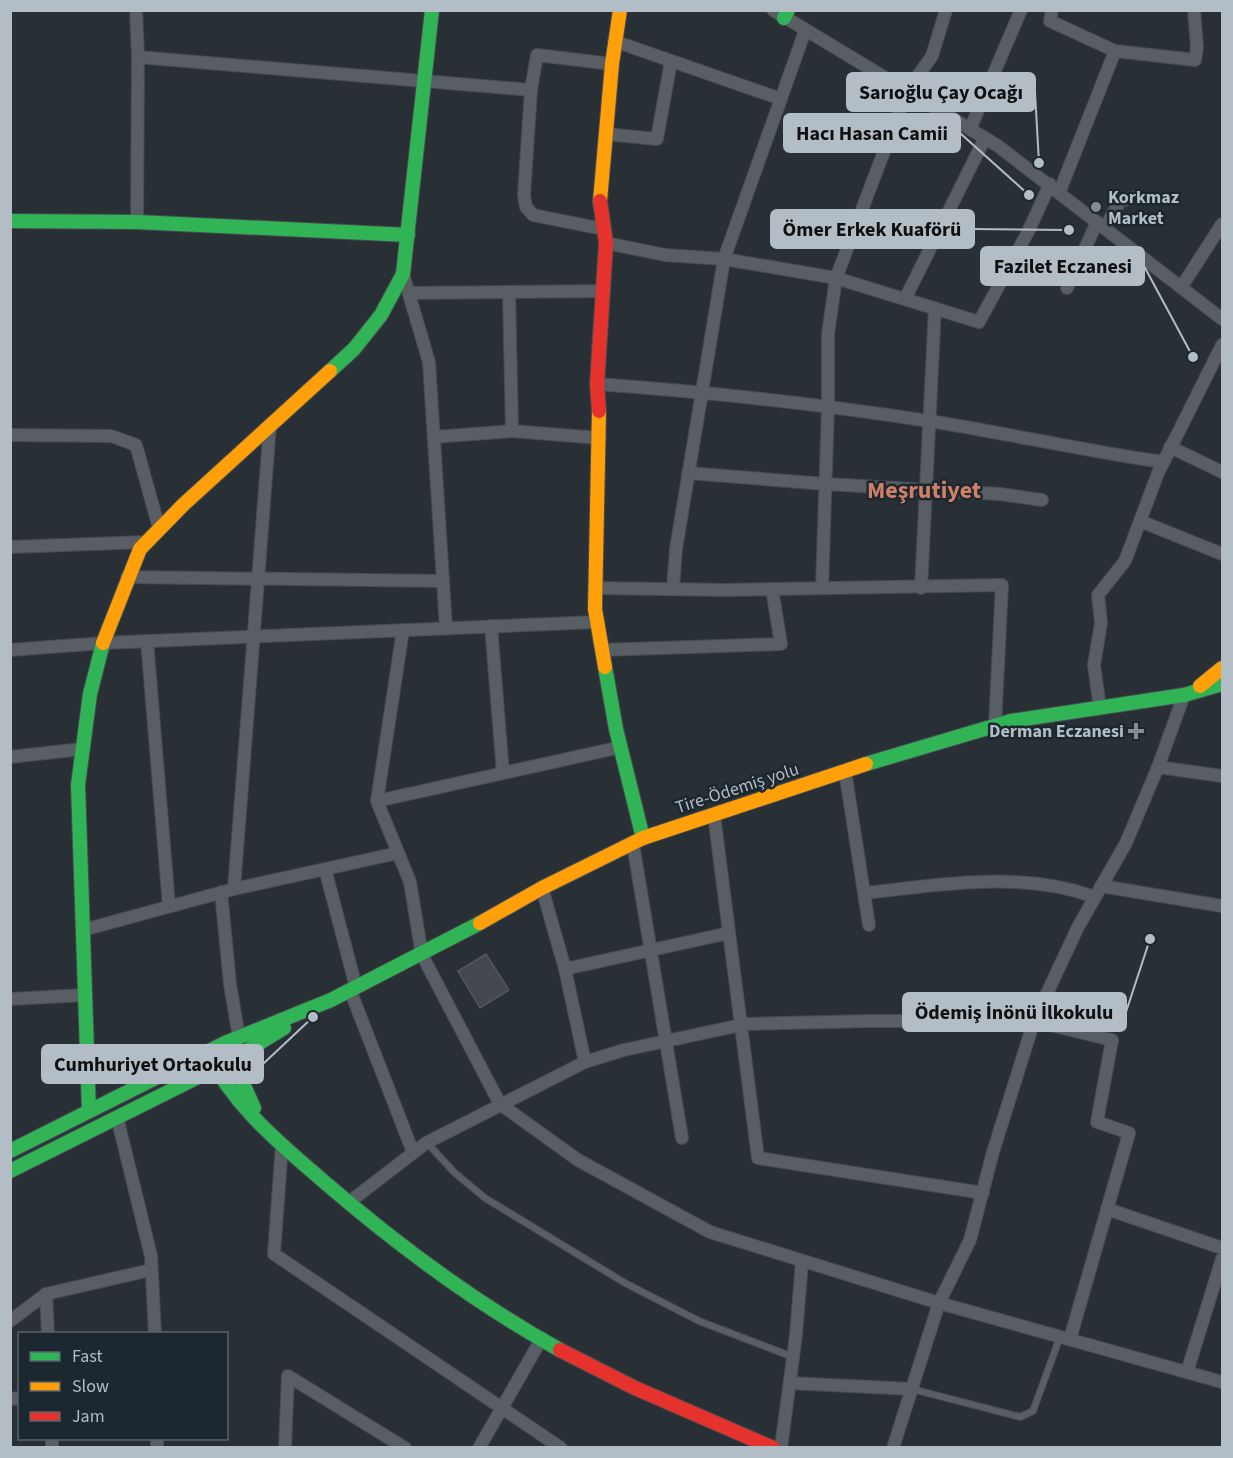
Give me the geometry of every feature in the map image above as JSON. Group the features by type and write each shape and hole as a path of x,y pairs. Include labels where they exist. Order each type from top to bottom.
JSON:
{"street":[{"path":"136,10 138,57 136,222"},
{"path":"89,1111 78,785 90,694 103,643 127,577 140,549 159,528 354,348 381,315 403,274 432,10"},
{"path":"620,10 614,41 599,207 606,243 597,384 600,438 597,622 638,841 651,950 682,1138"},
{"path":"822,588 828,334 836,278 907,91 932,56 945,10"},
{"path":"970,129 1021,10"},
{"path":"1052,10 1050,21 1114,51 1195,60 1197,47 1194,10"},
{"path":"782,13 805,31 985,138 1054,188 1222,319"},
{"path":"673,588 688,473 724,259 805,31"},
{"path":"614,41 781,99"},
{"path":"606,243 665,255 724,259 836,278 979,322 1054,188 1114,51"},
{"path":"603,229 533,215 526,207 524,195 531,90 537,55 612,64"},
{"path":"138,57 531,90"},
{"path":"605,134 657,139 671,61"},
{"path":"905,299 985,138"},
{"path":"1067,288 1101,225 1120,201 1136,197"},
{"path":"10,221 136,222 408,235"},
{"path":"1182,286 1222,224"},
{"path":"403,274 429,362 446,628"},
{"path":"409,293 603,291"},
{"path":"509,292 512,431"},
{"path":"921,588 935,308"},
{"path":"1100,708 1094,665 1101,623 1098,595 1125,561 1163,462 1222,345"},
{"path":"1210,366 1222,372"},
{"path":"597,384 702,392 930,421 1163,462"},
{"path":"234,889 270,425"},
{"path":"434,437 512,431 600,438"},
{"path":"10,435 111,436 136,445 159,528"},
{"path":"1170,447 1222,471"},
{"path":"688,473 926,491 1000,494 1042,500"},
{"path":"1140,521 1222,554"},
{"path":"10,547 146,542"},
{"path":"127,577 443,581"},
{"path":"596,588 921,588 1002,585 995,725"},
{"path":"602,650 781,644 772,589"},
{"path":"10,650 103,643 597,622"},
{"path":"491,626 503,773"},
{"path":"403,630 377,801 410,882 422,955 500,1104 578,1160 710,1232 939,1303 1222,1382"},
{"path":"147,641 169,906"},
{"path":"893,1448 939,1303 970,1240 1034,1021 1098,892 1126,843 1158,767 1184,695 1207,682 1222,668"},
{"path":"1184,695 1222,684"},
{"name":"Tire-Ödemiş yolu","path":"331,1000 422,955 542,888 638,841 845,771 1011,720 1184,695"},
{"path":"377,801 621,747"},
{"path":"10,757 82,749"},
{"path":"1158,767 1222,776"},
{"path":"845,771 869,925"},
{"path":"714,815 758,1158 983,1192"},
{"path":"83,930 221,892 398,853"},
{"path":"325,868 353,989 413,1152"},
{"path":"864,893 1003,880 1222,906"},
{"path":"542,888 565,969 585,1062"},
{"path":"221,892 230,984 239,1037"},
{"path":"565,969 729,933"},
{"path":"10,999 85,995"},
{"path":"10,1150 225,1043 331,1000"},
{"path":"10,1171 214,1069 331,1000"},
{"path":"348,1203 426,1143 585,1062 624,1050 741,1026 870,1021 1034,1021 1112,1040 1097,1122 1129,1132 1107,1209 1065,1338"},
{"path":"225,1043 241,1084 267,1132"},
{"path":"207,1052 214,1069 234,1096 267,1132 348,1203 487,1306 590,1366 773,1448"},
{"path":"117,1117 151,1256 155,1332"},
{"path":"282,1145 274,1254 561,1448"},
{"path":"1107,1209 1222,1248"},
{"path":"1187,1372 1222,1259"},
{"path":"781,1448 794,1358 802,1262"},
{"path":"10,1321 46,1294 151,1270"},
{"path":"46,1294 48,1332"},
{"path":"479,1448 542,1338"},
{"path":"285,1448 288,1376 405,1448"},
{"path":"790,1383 912,1389"}],"lane":[{"path":"426,1143 455,1173 493,1203 625,1283 699,1321 794,1358"},
{"path":"912,1389 1020,1417 1028,1415 1033,1412 1065,1338"}],"building":[{"path":"486,954 509,990 480,1008 458,971"}],"traffic: fast":[{"path":"330,371 354,349 381,315 403,274 432,10"},
{"path":"784,18 788,10"},
{"path":"10,221 137,222 408,235"},
{"path":"89,1111 78,785 90,694 103,643"},
{"path":"605,667 616,729 643,838"},
{"path":"866,764 1011,721 1184,695 1222,684"},
{"path":"10,1151 225,1043 331,1000 480,923"},
{"path":"10,1171 228,1062 284,1028"},
{"path":"228,1050 254,1108"},
{"path":"207,1052 230,1089 258,1122 350,1204 407,1250 497,1313 560,1350"}],"traffic: slow":[{"path":"600,201 612,64 620,10"},
{"path":"103,643 140,549 183,505 330,371"},
{"path":"599,411 595,609 605,667"},
{"path":"1200,686 1222,668"},
{"path":"480,923 542,888 643,838 866,764"}],"traffic: jam":[{"path":"599,411 597,384 606,243 600,201"},
{"path":"560,1350 635,1388 773,1448"}],"place":[{"name":"Sarıoğlu Çay Ocağı","path":"1039,163"},
{"name":"Hacı Hasan Camii","path":"1029,195"},
{"name":"Korkmaz Market","path":"1096,207"},
{"name":"Ömer Erkek Kuaförü","path":"1069,230"},
{"name":"Fazilet Eczanesi","path":"1193,357"},
{"name":"Derman Eczanesi","path":"1136,731"},
{"name":"Ödemiş İnönü İlkokulu","path":"1150,939"},
{"name":"Cumhuriyet Ortaokulu","path":"313,1017"}],"district":[{"name":"Meşrutiyet","path":"924,490"}]}
